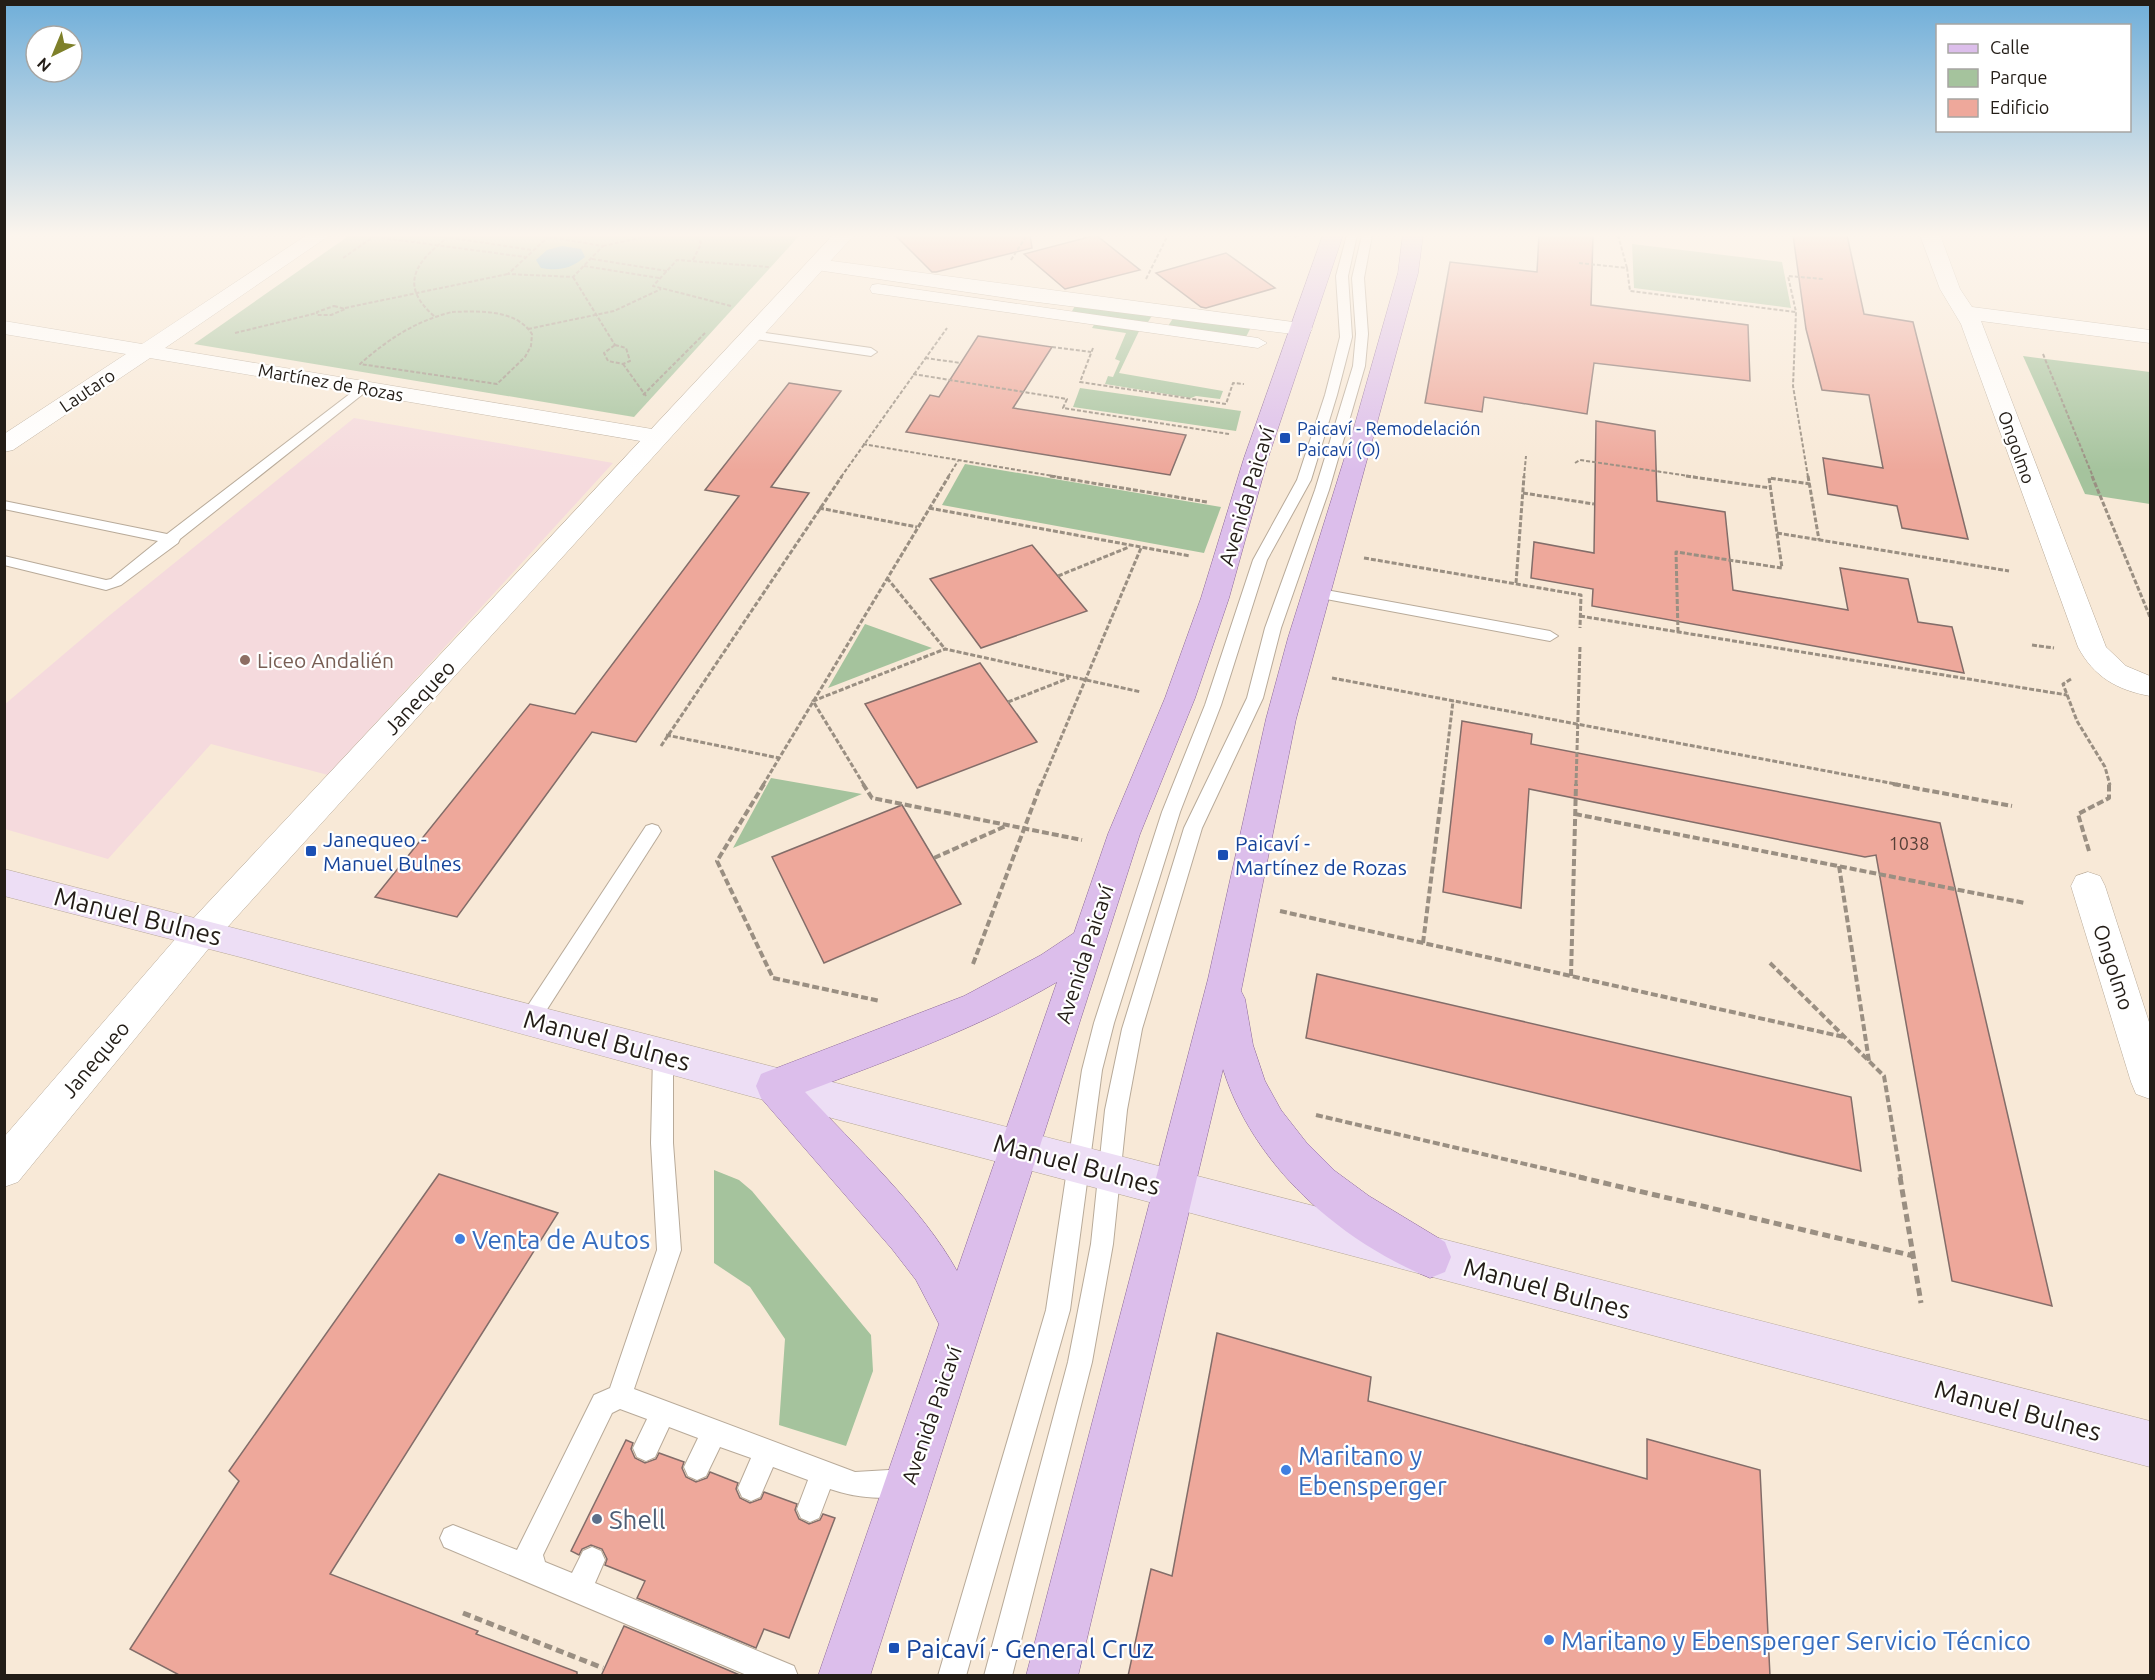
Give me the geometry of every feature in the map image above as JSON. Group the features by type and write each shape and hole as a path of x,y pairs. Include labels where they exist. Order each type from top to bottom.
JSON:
{"main road":[{"name":"Avenida Paicaví","path":"844,1676 963,1324 1124,834 1180,698 1215,598 1256,458 1306,313"},
{"path":"1052,1676 1226,979 1260,827 1266,784 1281,719 1397,313"},
{"name":"Manuel Bulnes","path":"4,882 202,932 775,1086 2151,1444"},
{"path":"963,1324 931,1265 907,1234 775,1086 1011,991 1062,963 1088,942"},
{"path":"1226,979 1228,1022 1239,1067 1248,1091 1266,1124 1314,1180 1344,1206 1378,1229 1430,1257"}],"street":[{"name":"Lautaro","path":"4,445 202,313"},
{"name":"Janequeo","path":"4,1168 202,932 772,313"},
{"path":"1052,313 1258,343"},
{"path":"1177,313 1301,329"},
{"name":"Ongolmo","path":"1967,313 2092,646 2100,661"},
{"path":"1970,313 2151,336"},
{"name":"Martínez de Rozas","path":"4,327 658,437"},
{"path":"2100,661 2120,675 2151,686"},
{"name":"Ongolmo","path":"2088,886 2151,1082"}],"lane":[{"path":"998,1676 1077,1372 1102,1244 1095,1168 1092,1070 1160,846 1214,705 1260,560 1304,480 1341,363 1346,337 1345,313"},
{"path":"952,1676 1047,1356 1095,1168 1116,1110 1132,1029 1194,828 1246,720 1296,562 1322,490 1359,366 1362,334 1361,313"},
{"path":"752,335 871,352"},
{"path":"4,560 106,585 129,574 364,387"},
{"path":"1296,562 1354,470"},
{"path":"4,505 173,540"},
{"path":"1316,593 1551,636"},
{"path":"530,1019 652,831"},
{"path":"536,1571 529,1554 603,1404 619,1396 669,1250 662,1143 663,1055"},
{"path":"619,1396 855,1485 908,1482"},
{"path":"646,1448 663,1412"},
{"path":"697,1467 714,1432"},
{"path":"751,1488 766,1452"},
{"path":"810,1509 823,1473"},
{"path":"453,1538 784,1676"},
{"path":"578,1590 592,1560"}],"path":[{"path":"317,313 338,313"},
{"path":"446,313 400,330 383,342 360,364 497,384 522,359 531,346 531,336 526,325 495,313"},
{"path":"528,329 602,313"},
{"path":"661,746 666,735 819,508 957,313"},
{"path":"1796,313 1793,386 1819,540"},
{"path":"596,315 615,345 626,348 630,361 623,364 613,364 608,361 604,353 615,345"},
{"path":"2022,320 2041,349 2059,400 2134,571 2151,617"},
{"path":"1094,344 1080,382 1226,404 1233,383 1248,385"},
{"path":"1052,347 1091,352"},
{"path":"925,358 961,363"},
{"path":"913,374 1067,399 1063,408 1238,436"},
{"path":"863,444 1214,503"},
{"path":"1516,583 1527,456"},
{"path":"1575,463 1580,460 1770,488"},
{"path":"890,1003 773,978 717,861 958,461"},
{"path":"1678,632 1676,552 1782,568 1769,478 1810,484"},
{"path":"1523,493 1594,504"},
{"path":"819,508 917,527"},
{"path":"929,508 1130,547 1194,557"},
{"path":"1777,533 2009,571"},
{"path":"1058,576 1130,547"},
{"path":"969,973 1084,680 1141,548"},
{"path":"1362,557 1581,595 1571,976"},
{"path":"887,578 945,649"},
{"path":"1580,616 2067,694"},
{"path":"813,701 945,649 1145,693"},
{"path":"2088,886 2091,861 2078,814 2109,798 2111,788 2097,748 2076,719 2063,684 2100,661"},
{"path":"1328,677 2012,806"},
{"path":"1008,702 1071,678"},
{"path":"813,701 872,798 1091,842"},
{"path":"1423,943 1453,701"},
{"path":"666,735 779,758"},
{"path":"1575,814 2025,903"},
{"path":"934,858 1009,825"},
{"path":"1839,866 1869,1062"},
{"path":"1280,911 1845,1037"},
{"path":"1770,963 1884,1076 1921,1303"},
{"path":"1310,1112 1914,1256"},
{"path":"463,1613 603,1668"}],"shaded area":[{"name":"Liceo Andalién","path":"354,418 613,463 328,775 211,744 108,859 5,829 4,705 110,615"}],"green space":[{"path":"238,313 728,313 634,417 194,344"},
{"path":"1074,313 1153,314 1148,322"},
{"path":"1174,317 1251,327 1246,337 1168,326"},
{"path":"1095,323 1140,329 1119,373 1223,391 1220,399 1196,396 1191,398 1105,384 1108,376 1113,377 1120,361 1115,359 1126,333 1092,328"},
{"path":"2023,356 2150,372 2150,504 2085,494"},
{"path":"1080,388 1241,411 1236,431 1073,407"},
{"path":"965,464 1221,507 1204,553 942,505"},
{"path":"865,624 932,648 828,688"},
{"path":"771,778 862,794 733,848"},
{"path":"714,1170 739,1180 752,1191 871,1335 873,1371 846,1446 779,1425 785,1339 750,1287 714,1263"}],"building":[{"path":"1441,313 1657,313 1748,325 1750,381 1594,363 1587,414 1484,397 1482,412 1425,403"},
{"path":"1804,313 1864,313 1913,322 1968,539 1902,528 1897,506 1828,494 1823,458 1883,468 1869,395 1822,390"},
{"path":"978,336 1052,347 1013,408 1186,435 1170,475 906,432 930,395 939,397"},
{"path":"789,383 841,391 771,487 809,493 636,742 592,732 457,917 375,897 530,704 575,714 739,496 705,490"},
{"path":"1596,421 1655,431 1657,501 1725,512 1733,590 1848,610 1840,568 1908,579 1918,622 1952,627 1964,673 1592,606 1593,589 1531,578 1534,542 1594,553"},
{"path":"1032,545 1087,611 981,648 930,579"},
{"path":"980,663 1037,742 917,788 865,704"},
{"path":"1462,721 1532,734 1531,744 1940,823 2052,1306 1952,1281 1876,855 1865,857 1529,789 1521,908 1443,892"},
{"path":"902,805 961,904 824,963 772,857"},
{"path":"1317,974 1851,1097 1861,1171 1306,1038"},
{"path":"439,1174 558,1213 330,1574 478,1631 476,1634 577,1672 577,1676 181,1676 130,1649 239,1481 229,1471"},
{"path":"1217,1333 1371,1377 1368,1401 1647,1479 1647,1439 1760,1470 1770,1676 1128,1676 1151,1569 1172,1576"},
{"path":"626,1440 633,1443 631,1449 635,1458 645,1463 656,1459 659,1453 684,1462 682,1468 686,1477 696,1482 707,1478 710,1472 738,1483 736,1489 740,1498 750,1503 761,1499 764,1492 797,1504 795,1510 799,1519 809,1524 820,1520 823,1514 835,1518 789,1638 764,1629 756,1648 637,1598 645,1581 605,1565 607,1559 602,1549 591,1545 582,1549 579,1555 571,1551"},
{"path":"624,1626 742,1676 601,1676"}],"place":[{"name":"Paicaví - Remodelación Paicaví (O)","path":"1285,438"},
{"name":"Liceo Andalién","path":"245,660"},
{"name":"Janequeo - Manuel Bulnes","path":"311,851"},
{"name":"Paicaví - Martínez de Rozas","path":"1223,855"},
{"name":"Venta de Autos","path":"460,1239"},
{"name":"Maritano y Ebensperger","path":"1286,1470"},
{"name":"Shell","path":"597,1519"},
{"name":"Maritano y Ebensperger Servicio Técnico","path":"1549,1640"},
{"name":"Paicaví - General Cruz","path":"894,1648"}]}
